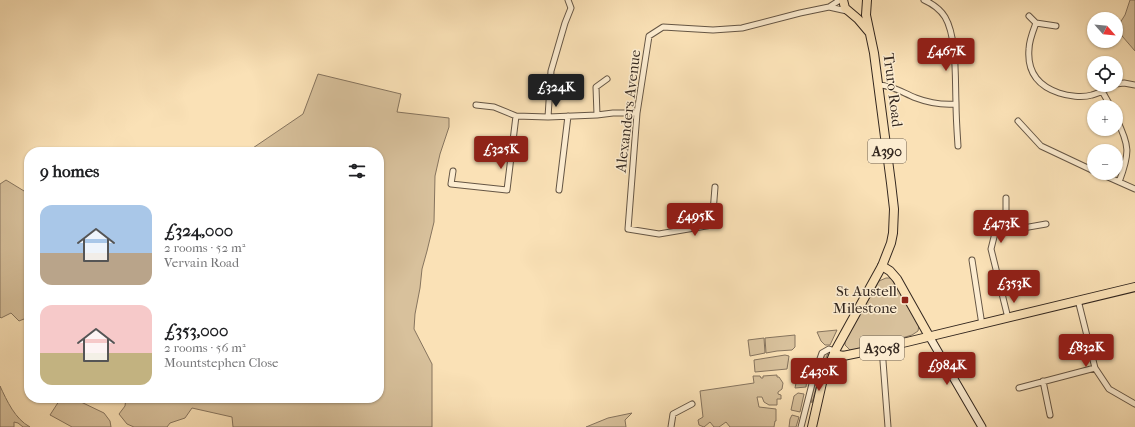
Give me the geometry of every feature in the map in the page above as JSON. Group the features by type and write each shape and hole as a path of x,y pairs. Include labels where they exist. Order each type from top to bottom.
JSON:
{"main road":[{"path":"842,0 845,8 850,12 860,12 866,3"},
{"name":"Truro Road","path":"834,352 882,266 891,243 894,222 891,184 871,35 866,15 866,3"},
{"name":"Truro Road","path":"850,12 866,27 871,35"},
{"name":"A3058","path":"882,266 890,271 897,279 929,336"},
{"name":"A3058","path":"834,352 843,356 882,348 1135,287"},
{"path":"929,336 982,427"},
{"name":"A390","path":"812,427 822,383 834,352"}],"street":[{"path":"548,117 551,71 564,23 571,8 568,0"},
{"name":"Alexanders Avenue","path":"715,187 712,225 659,234 628,229 637,113 649,36 663,27 713,30 742,28 829,7 842,0"},
{"path":"924,0 940,10 948,24 952,39 958,146"},
{"name":"Alexanders Avenue","path":"829,7 850,12"},
{"path":"1029,16 1036,22 1056,26"},
{"path":"1036,22 1029,48 1029,61 1033,76 1043,86 1062,95 1085,96 1099,92"},
{"path":"597,115 596,87 607,79"},
{"path":"1123,83 1135,85"},
{"path":"878,86 892,87 916,98 936,104 956,104"},
{"path":"476,105 494,107 516,116 548,117 637,113"},
{"path":"453,171 452,184 507,190 516,116"},
{"path":"559,190 568,116"},
{"path":"1018,121 1041,146 1087,168"},
{"path":"1119,182 1125,167 1128,153 1126,137 1123,131"},
{"path":"1115,180 1135,189"},
{"path":"1006,198 1006,231"},
{"path":"1008,318 991,249 995,233 1046,224"},
{"path":"972,260 982,325"},
{"path":"1078,300 1095,368 1109,389 1135,404"},
{"path":"882,348 888,427"},
{"path":"801,427 814,376 822,353 829,349 834,352"},
{"path":"1019,388 1095,368"},
{"path":"1043,382 1050,415"},
{"path":"671,427 673,414 692,404"},
{"path":"806,406 816,408"}],"shaded area":[{"path":"1130,0 1135,0 1135,51 1123,37 1123,18"},
{"path":"318,74 401,94 397,112 449,118 449,127 440,154 435,176 434,222 422,269 414,329 432,364 432,427 233,427 232,417 192,408 185,418 170,423 167,427 134,427 127,424 119,414 125,403 384,403 384,147 254,147 303,114"},
{"path":"6,180 24,191 24,319 19,321 11,313 1,318 0,317 0,184"},
{"path":"886,278 891,278 919,325 918,331 912,335 855,352 850,350 845,345 845,341 879,281"},
{"path":"837,330 830,345 825,345 821,341 817,332"},
{"path":"795,335 795,347 792,350 766,353 765,338"},
{"path":"764,338 765,353 750,356 748,340"},
{"path":"825,353 828,353 819,377 812,403 811,399 817,375"},
{"path":"785,355 789,356 787,369 755,372 754,360"},
{"path":"777,375 783,383 782,389 778,392 778,394 781,395 781,399 777,399 777,405 769,405 764,402 762,397 757,397 759,407 776,409 776,421 774,427 730,427 726,422 719,427 714,427 710,422 704,427 699,425 698,420 703,417 700,391 754,383 753,376 760,376 763,378 763,376"},
{"path":"797,378 807,379 806,387 795,388"},
{"path":"0,386 16,414 25,424 30,427 23,427 14,422 14,427 0,427"},
{"path":"798,393 804,394 800,412 791,410 794,396"},
{"path":"58,403 83,403 104,413 110,421 111,427 72,427 50,415"},
{"path":"632,413 625,420 626,427 586,427 608,418"},
{"path":"792,415 799,417 796,427 789,427"}],"place":[{"name":"St Austell Milestone","path":"905,300"}]}
